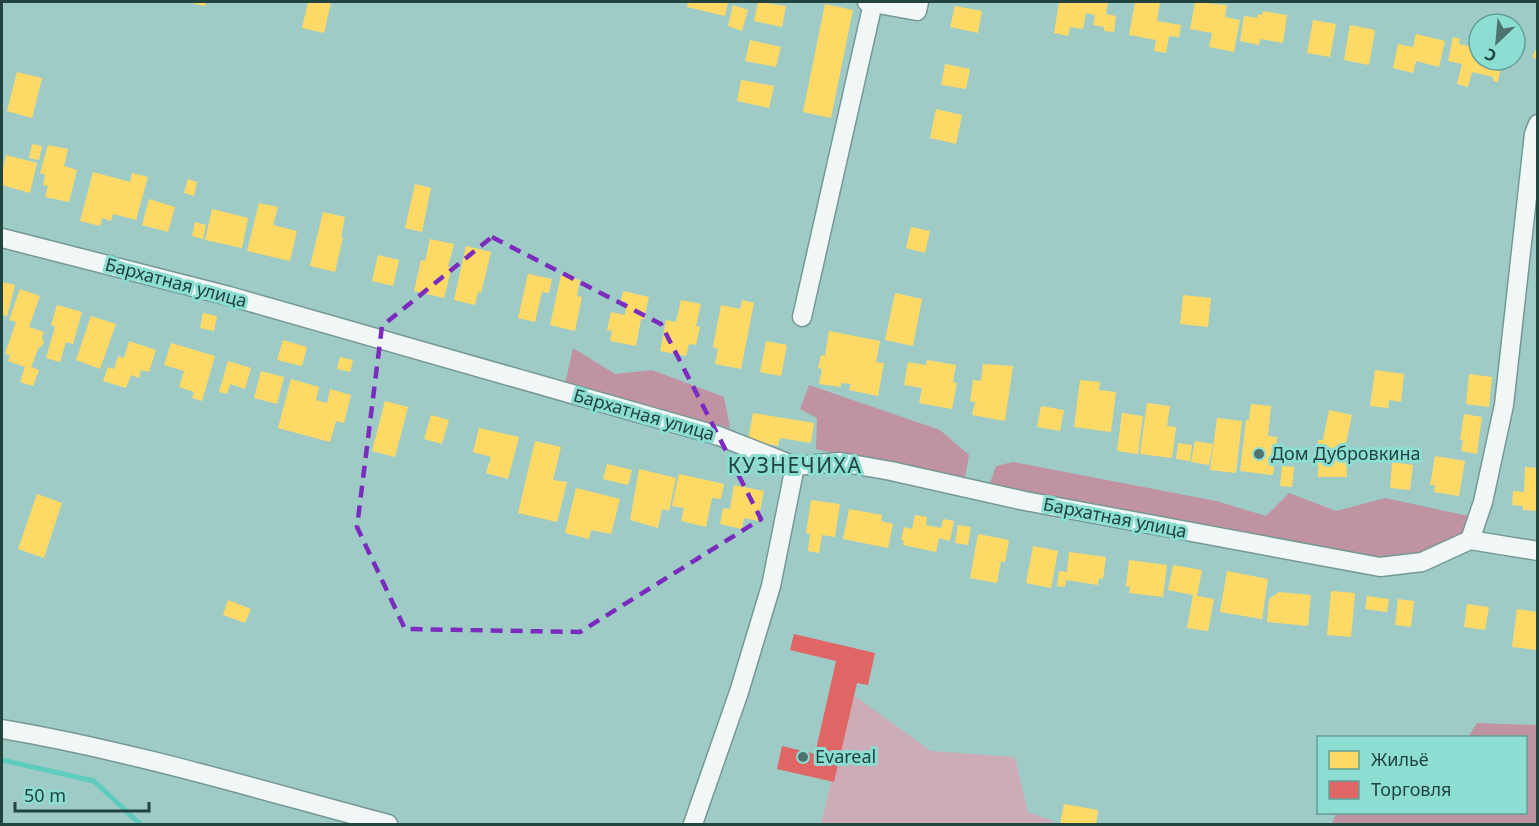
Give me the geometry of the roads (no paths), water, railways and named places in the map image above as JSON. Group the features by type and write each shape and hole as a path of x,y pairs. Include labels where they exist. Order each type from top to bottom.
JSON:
{"street":[{"path":"802,317 870,2 917,11 919,2"},
{"path":"1538,124 1532,156 1504,405 1483,502 1470,540 1538,551"},
{"name":"Бархатная улица","path":"2,238 229,296 708,433 795,466 840,462 1025,501 1380,567 1422,562 1470,540"},
{"path":"693,825 739,692 771,586 795,466"},
{"path":"2,729 61,739 388,825"}],"waterway":[{"path":"2,760 94,781 140,824"}],"place":[{"name":"Дом Дубровкина","path":"1259,454"},
{"name":"Evareal","path":"803,757"}],"district":[{"name":"КУЗНЕЧИХА","path":"795,466"}]}
